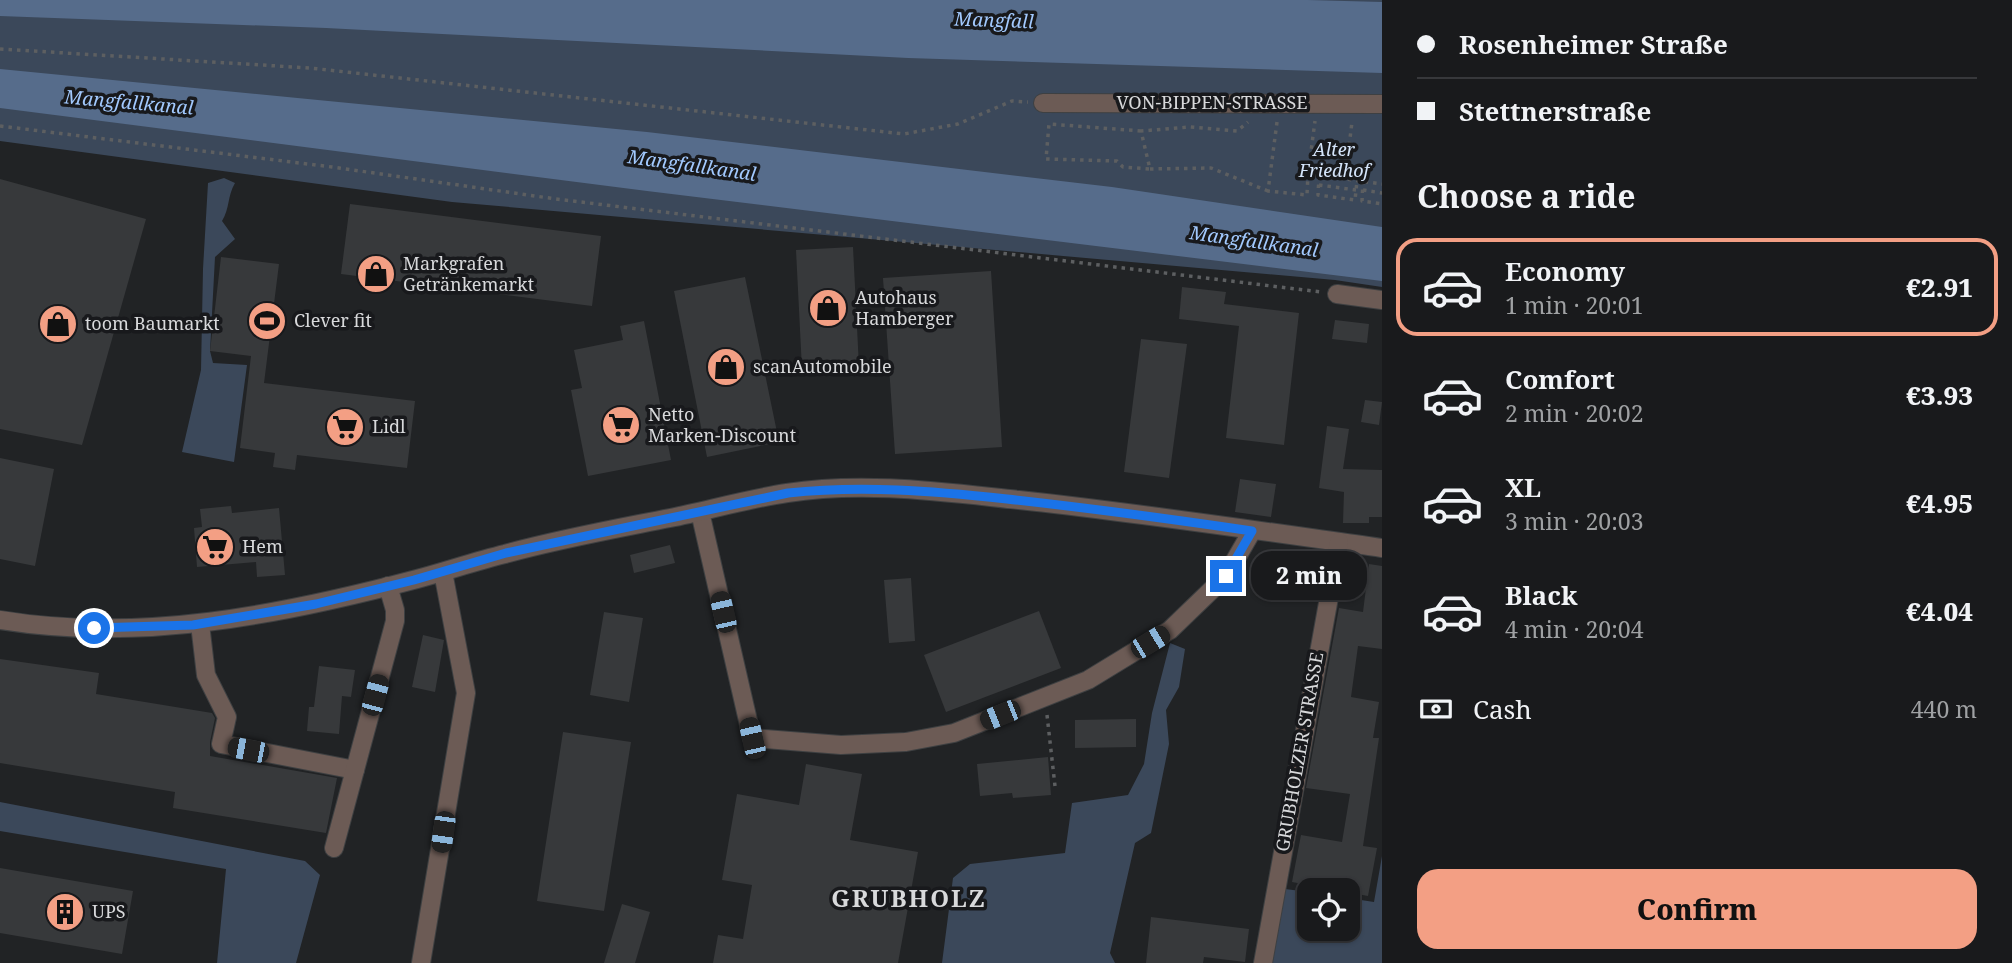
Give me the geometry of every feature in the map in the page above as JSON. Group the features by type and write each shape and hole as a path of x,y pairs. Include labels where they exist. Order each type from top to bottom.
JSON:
{"street":[{"name":"VON-BIPPEN-STRASSE","path":"1043,103 1382,104"},
{"path":"1337,294 1382,300"},
{"path":"0,620 74,628 134,629 200,624 316,604 506,553 788,493 830,488 952,493 1090,508 1382,548"},
{"path":"700,512 752,738 841,745 906,742 954,733 1088,680 1170,630 1226,576 1252,531"},
{"name":"GRUBHOLZER STRASSE","path":"1263,963 1339,542"},
{"path":"421,963 466,693 443,572"},
{"path":"334,848 395,621 395,610 388,586"},
{"path":"200,624 206,675 227,717 221,744 355,770"}],"path":[{"path":"0,49 310,68 905,134 958,124 1012,102 1043,103"},
{"path":"1250,121 1237,131 1190,127 1141,131 1049,124 1046,159 1116,161 1123,167 1150,169 1211,168 1268,191 1307,195 1316,113"},
{"path":"1268,191 1277,116"},
{"path":"1345,179 1352,117"},
{"path":"0,126 332,167 570,201 1337,294"},
{"path":"1141,131 1150,169"},
{"path":"1308,174 1382,184"},
{"path":"1319,176 1318,195 1355,200 1360,181"},
{"path":"1338,188 1339,178"},
{"path":"1360,181 1362,201 1382,204"},
{"path":"1318,185 1356,190"},
{"path":"1363,190 1382,193 1382,190"},
{"path":"1046,696 1055,786"}],"green space":[{"name":"Alter Friedhof","path":"0,0 1382,0 1382,287 1335,280 452,202 0,141"},
{"path":"224,178 235,183 222,221 235,239 215,257 210,351 213,363 247,365 234,462 182,452 201,370 208,183"},
{"path":"1170,643 1185,649 1179,687 1166,710 1169,744 1151,833 1135,843 1110,953 1115,963 942,963 953,878 970,864 1065,853 1072,803 1128,795 1144,764 1152,713"},
{"path":"0,802 305,861 320,875 296,963 217,963 226,869 0,831"},
{"path":"1382,856 1382,963 1271,963 1285,889 1297,890 1297,941 1360,941 1360,900 1374,902"}],"water":[{"name":"Mangfall","path":"0,0 1382,2 1382,73 908,58 326,28 0,16"},
{"name":"Mangfallkanal","path":"0,69 647,132 1112,187 1382,227 1382,281 0,108"}],"building":[{"name":"toom Baumarkt","path":"0,179 146,219 82,445 0,429"},
{"path":"350,204 601,236 592,306 341,274"},
{"name":"Autohaus Hamberger","path":"853,247 859,367 802,369 796,250"},
{"path":"221,257 279,264 264,383 415,401 407,468 297,455 295,470 273,467 275,453 240,448 251,356 210,351"},
{"path":"991,271 1002,447 895,454 883,278"},
{"name":"scanAutomobile","path":"745,277 779,442 707,457 674,291"},
{"path":"1182,287 1226,292 1224,304 1299,313 1284,445 1226,438 1239,326 1179,319"},
{"path":"1335,320 1369,324 1367,343 1332,339"},
{"name":"Netto Marken-Discount","path":"644,321 671,460 588,476 571,390 582,388 574,350 623,340 620,326"},
{"path":"1141,339 1187,344 1169,478 1124,472"},
{"path":"1365,400 1382,402 1379,425 1361,422"},
{"path":"1327,426 1349,429 1343,469 1382,470 1382,517 1369,517 1369,523 1343,523 1344,492 1319,488"},
{"path":"0,458 54,469 35,566 0,559"},
{"path":"1240,479 1276,484 1271,517 1235,512"},
{"path":"231,506 232,513 279,508 285,575 257,577 256,562 197,567 194,528 202,527 200,509"},
{"path":"670,545 675,563 634,573 630,555"},
{"path":"1369,564 1382,566 1382,649 1358,646 1351,697 1379,702 1373,738 1379,738 1363,846 1377,848 1368,896 1360,895 1360,878 1297,878 1297,883 1292,882 1301,835 1342,842 1350,794 1306,788 1339,608 1363,612"},
{"path":"911,578 915,641 889,643 884,580"},
{"path":"1039,611 1061,668 946,712 924,655"},
{"path":"604,612 643,618 629,702 590,695"},
{"path":"423,635 444,640 435,692 412,687"},
{"path":"0,659 99,673 96,694 212,713 215,718 210,756 337,778 326,833 173,808 175,792 0,763"},
{"path":"319,666 355,670 351,697 342,696 339,734 307,731 309,707 314,707"},
{"path":"1136,719 1136,747 1075,748 1075,720"},
{"path":"563,732 631,742 604,911 537,901"},
{"path":"1048,757 1051,795 1013,798 1012,793 980,796 977,764"},
{"path":"806,764 862,774 850,840 918,852 898,963 713,963 718,935 743,939 752,885 722,880 737,794 799,805"},
{"name":"UPS","path":"0,868 133,891 122,954 0,933"},
{"path":"622,904 650,912 635,963 604,963"},
{"path":"1151,917 1249,929 1245,962 1204,957 1203,963 1146,963"}],"place":[{"name":"Markgrafen Getränkemarkt","path":"376,274"},
{"name":"Autohaus Hamberger","path":"828,308"},
{"name":"Clever fit","path":"267,321"},
{"name":"toom Baumarkt","path":"58,324"},
{"name":"scanAutomobile","path":"726,367"},
{"name":"Netto Marken-Discount","path":"621,425"},
{"name":"Lidl","path":"345,427"},
{"name":"Hem","path":"215,547"},
{"name":"UPS","path":"65,912"}],"district":[{"name":"GRUBHOLZ","path":"909,899"}],"route":[{"path":"94,628 134,629 193,625 316,604 414,580 506,553 788,493 830,488 952,493 1104,509 1252,531 1226,576"}]}
